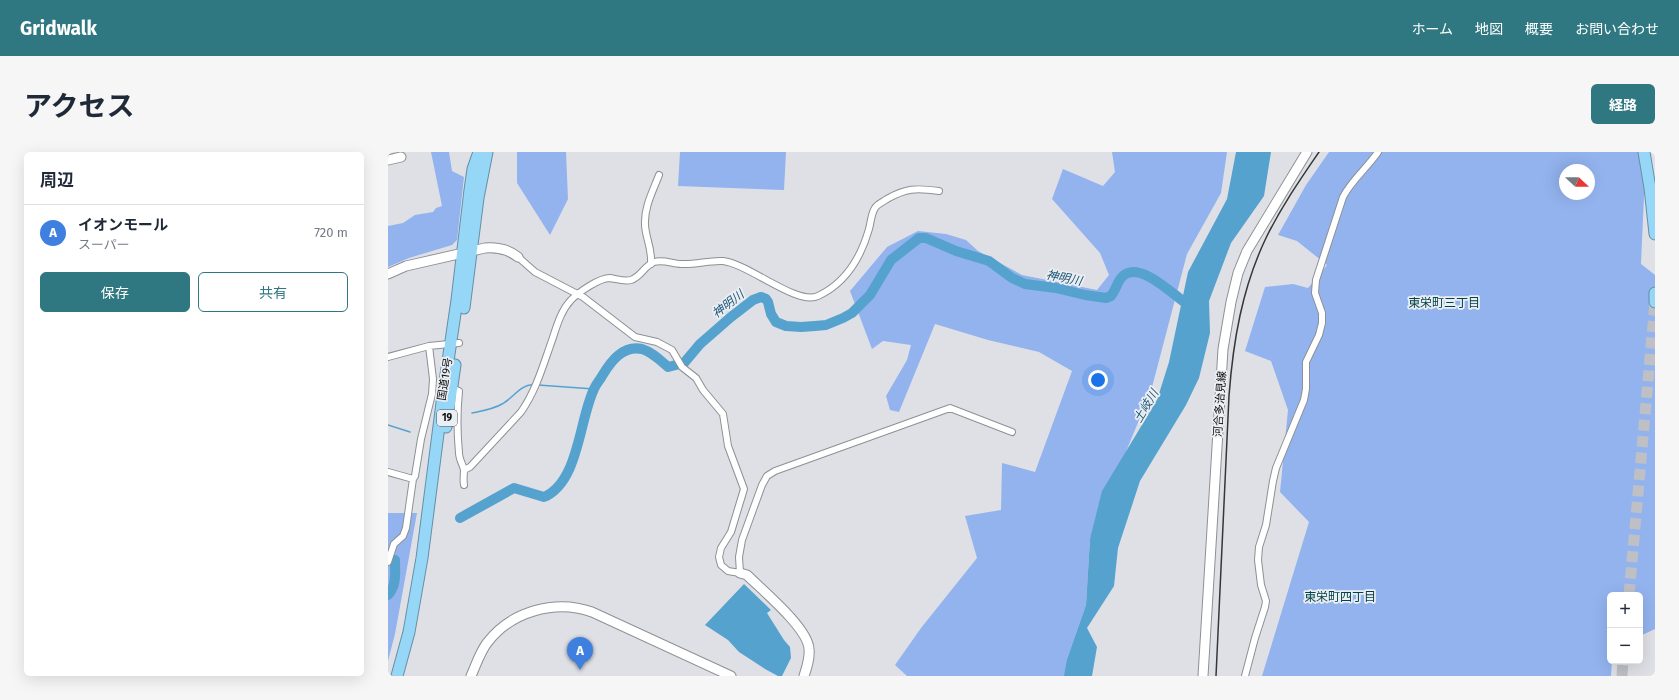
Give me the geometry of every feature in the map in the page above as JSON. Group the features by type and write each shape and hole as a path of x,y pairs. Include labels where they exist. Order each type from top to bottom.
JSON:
{"highway":[{"path":"1644,152 1655,234"},
{"name":"国道19号","path":"467,251 470,190 474,169 483,154"},
{"name":"国道19号","path":"405,676 416,630 452,388 455,343 467,251 478,198 483,154"},
{"path":"1655,293 1655,302"},
{"name":"国道19号","path":"398,676 409,632 422,558 443,395 455,343"}],"street":[{"path":"470,190 469,174 474,152"},
{"name":"河合多治見線","path":"1203,676 1223,349 1231,302 1238,273 1247,251 1307,152"},
{"path":"1245,676 1266,601 1261,585 1258,560 1259,547 1266,525 1273,481 1276,468 1304,400 1306,389 1306,362 1319,335 1322,323 1322,313 1315,293 1316,280 1343,197 1346,191 1378,152"},
{"path":"388,160 401,157"},
{"path":"651,264 652,254 646,234 645,214 660,175"},
{"path":"464,470 475,462 527,404 538,380 562,313 578,294 590,286 605,279 626,281 636,279 654,262 682,264 723,261 764,277 798,295 811,298 817,296 842,280 854,266 866,238 874,208 900,192 909,189 922,188 939,191"},
{"path":"388,274 406,266 467,251 495,247 506,250 518,257 535,272 578,294 635,337 657,342 672,350 682,367 696,378 703,390 723,414 728,446 744,489 731,532 721,548 719,557 721,565 728,571 747,575 799,626 806,636 810,648 804,676"},
{"path":"388,357 429,346 455,343"},
{"path":"388,562 394,544 403,536 406,528 413,479 417,469 421,439 432,394 433,379 429,346"},
{"path":"452,388 459,391 457,409 459,452 460,463 464,470 464,485"},
{"path":"740,573 739,556 742,540 762,485 767,476 775,471 950,408 1012,432"},
{"path":"388,472 413,479"},
{"path":"471,676 486,644 498,630 516,618 540,609 554,606 569,606 592,612 731,676"}],"shaded area":[{"path":"431,152 449,152 452,171 464,177 457,240 452,245 409,258 388,267 388,226 403,223 415,215 433,212 436,208 442,206"},
{"path":"517,152 566,152 568,199 550,235 517,183"},
{"path":"680,152 786,152 784,190 678,186"},
{"path":"1112,152 1227,152 1221,193 1187,254 1151,391 1090,539 1086,605 1067,659 1066,676 907,676 895,665 921,628 977,558 965,516 1001,510 1002,463 1035,472 1072,371 1039,352 988,340 935,324 899,412 890,410 886,396 907,360 911,345 883,341 872,349 850,291 887,247 918,231 946,234 966,240 978,251 1022,275 1097,290 1109,275 1100,253 1052,199 1063,169 1103,186 1115,172"},
{"path":"1236,152 1271,152 1264,196 1231,243 1209,301 1210,333 1199,378 1186,405 1140,481 1118,548 1114,586 1087,628 1097,647 1092,676 1064,676 1067,659 1086,605 1090,539 1102,491 1157,400 1169,362 1188,272 1227,199"},
{"path":"1329,152 1646,152 1641,264 1655,275 1655,629 1643,635 1643,592 1607,592 1607,664 1612,664 1611,676 1262,676 1309,522 1280,492 1288,410 1271,361 1245,351 1265,287 1293,284 1308,288 1327,265 1297,241 1278,235 1306,185"},
{"path":"388,513 417,513 395,634 388,661"},
{"path":"744,584 771,610 767,613 790,647 791,658 782,676 778,676 765,669 739,652 728,640 705,625"}],"waterway":[{"name":"神明川","path":"460,518 514,488 544,497 556,489 564,478 571,464 589,402 595,387 609,365 618,355 629,349 635,348 646,350 653,354 668,367 684,363 700,344 731,317 753,300 761,297 766,299 768,302 771,314 776,322 786,326 801,327 826,325 852,313 870,295 891,260 919,238 926,238 956,251 989,261 1012,278 1025,284 1056,288 1085,295 1106,298 1111,296 1122,277 1129,272 1138,272 1157,281 1190,306"},
{"path":"472,413 499,406 525,386 534,385"},
{"path":"538,385 594,389"},
{"path":"388,425 410,432"},
{"name":"神明川","path":"388,595 394,583 395,560"}],"tunnel":[{"path":"1629,592 1655,302"},
{"path":"1622,676 1623,664"}],"railway":[{"path":"1216,676 1229,396 1236,335 1251,276 1266,238 1284,205 1319,152"}],"place":[{"name":"イオンモール","path":"580,670"}],"district":[{"name":"東栄町三丁目","path":"1444,303"},
{"name":"東栄町四丁目","path":"1340,597"}],"water label":[{"name":"土岐川","path":"1146,406"}]}
